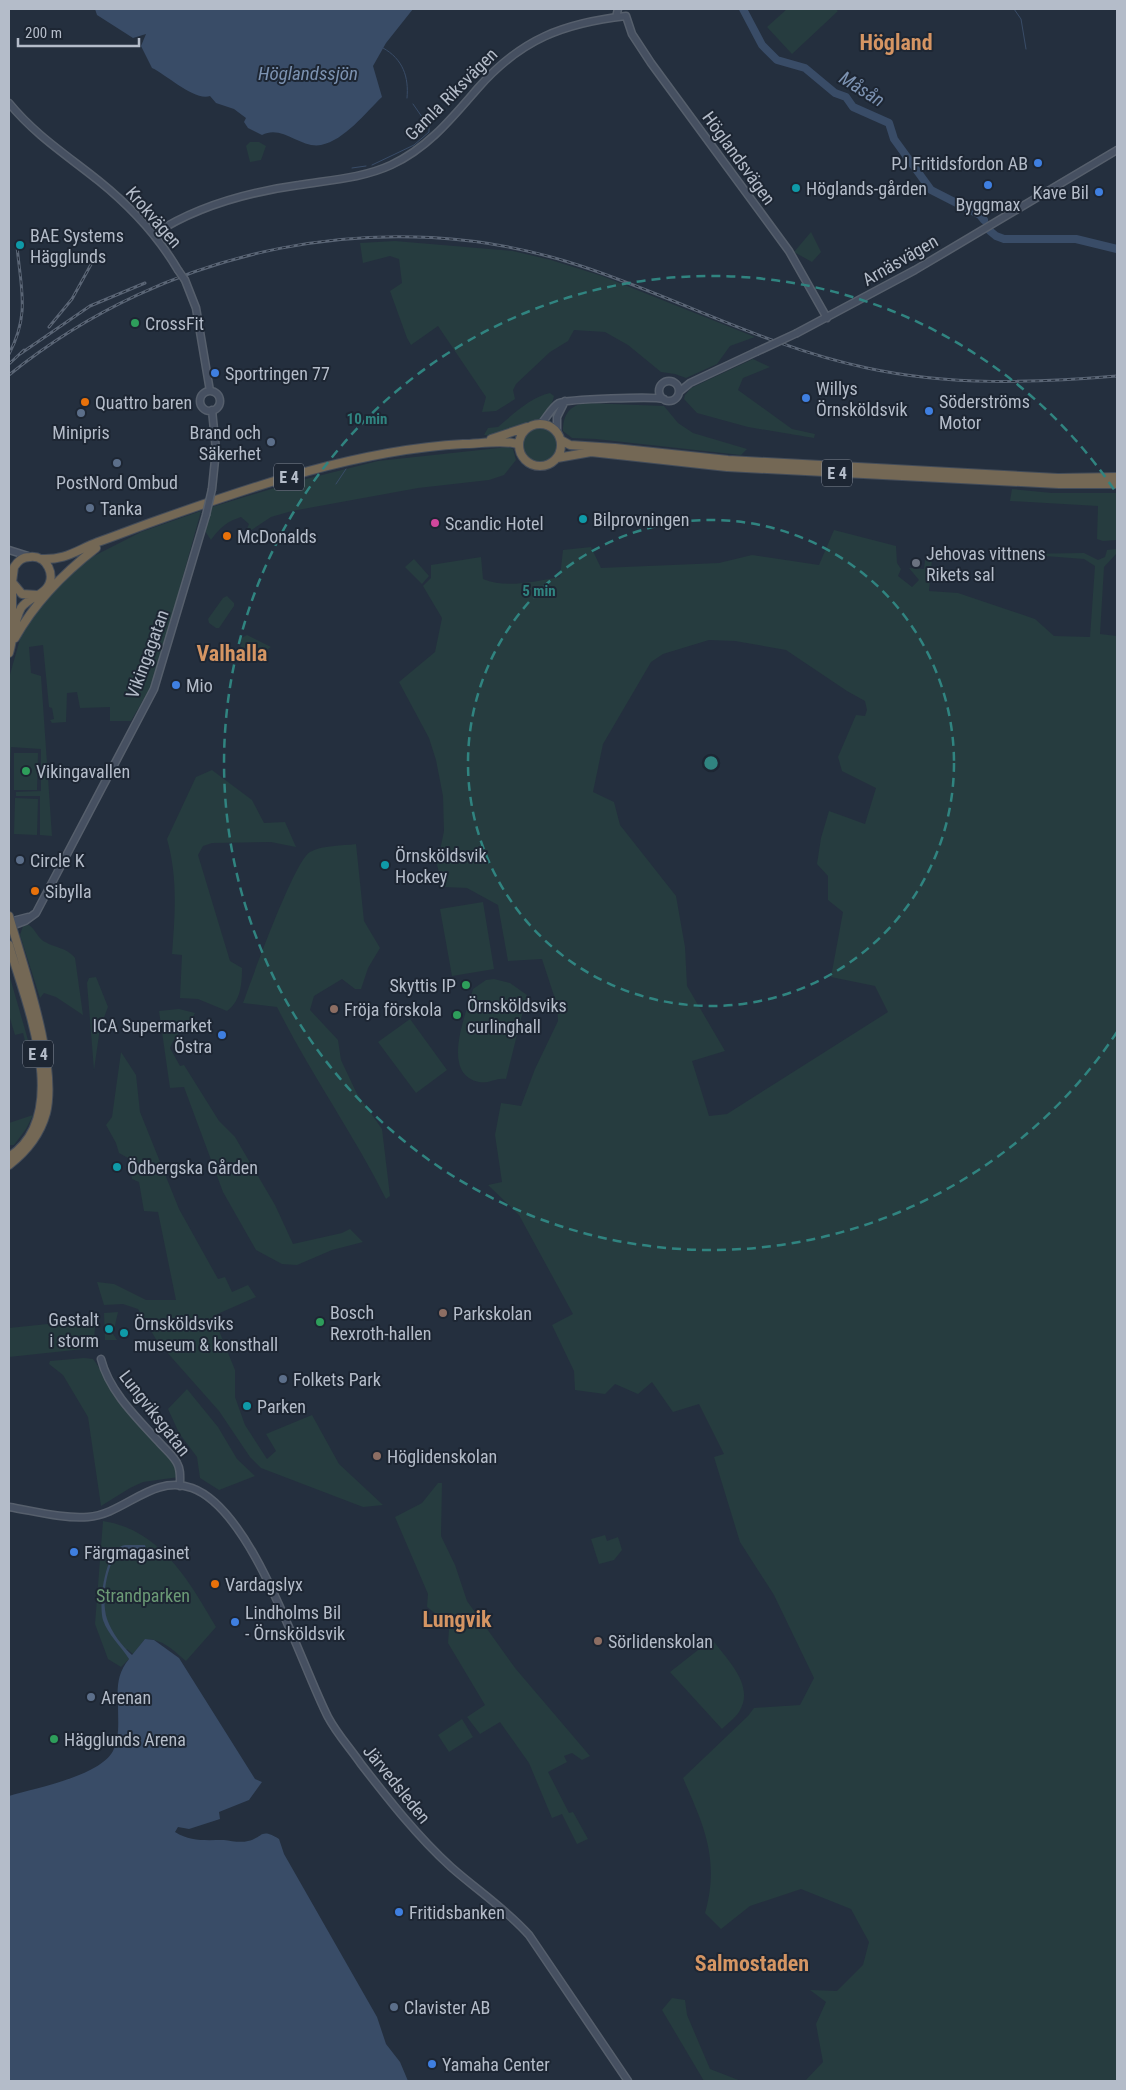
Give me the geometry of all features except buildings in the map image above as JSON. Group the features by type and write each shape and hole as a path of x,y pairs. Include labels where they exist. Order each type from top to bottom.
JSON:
{"highway":[{"path":"541,424 550,426 557,432 561,440 557,458 550,464 536,466 524,459 519,445 522,434 531,426 541,424"},
{"name":"E 4","path":"471,444 499,438 531,426"},
{"name":"E 4","path":"561,440 570,445 728,460 1048,478 1117,477"},
{"name":"E 4","path":"30,556 41,559 66,558 113,538 255,488 321,468 402,450 508,441 519,445"},
{"name":"E 4","path":"557,458 592,452 727,467 1059,484 1117,484"},
{"name":"E 4","path":"9,651 22,606 44,592 50,582 68,564 113,538"},
{"path":"9,651 26,620 62,576 96,548"},
{"path":"9,628 12,613 11,577 16,564 30,556"},
{"path":"41,559 50,571 50,582"},
{"path":"11,577 22,594 37,595"},
{"name":"E 4","path":"9,1165 24,1152 38,1133 45,1115 48,1096 42,1036 10,922"},
{"name":"E 4","path":"9,944 36,1037 42,1085 41,1104 36,1122 27,1138 9,1157"}],"street":[{"path":"616,17 618,9"},
{"name":"Gamla Riksvägen","path":"154,234 182,217 251,194 360,175 390,166 426,144 492,73 518,50 539,37 566,27 626,16"},
{"name":"Höglandsvägen","path":"626,16 632,34 651,63 789,251 827,318"},
{"name":"Krokvägen","path":"9,103 29,127 116,196 154,234 185,280 196,308 210,391"},
{"name":"Arnäsvägen","path":"679,392 690,384 827,318 914,270 1117,150"},
{"path":"541,424 557,404 565,401 649,396 673,400 679,392 674,383 666,382 649,396"},
{"name":"Arnäsvägen","path":"674,383 690,384"},
{"path":"660,386 660,393 664,399"},
{"path":"210,391 217,393 220,400 218,406 212,410 205,408 201,402 202,395 210,391"},
{"path":"557,432 557,417 565,401"},
{"name":"Vikingagatan","path":"10,922 34,916 154,689 212,489 216,450 212,410"},
{"path":"9,550 30,556"},
{"name":"Lungviksgatan","path":"101,1359 104,1371 116,1390 137,1418 177,1462 181,1472 180,1486"},
{"path":"9,1507 88,1517 112,1510 152,1489 180,1486"},
{"name":"Järvedsleden","path":"180,1486 192,1488 216,1502 240,1534 262,1572 329,1717 384,1794 437,1853 500,1906 529,1935 628,2081"}],"green space":[{"path":"787,9 835,9 838,11 792,54 767,27"},
{"path":"250,142 259,142 266,146 261,160 250,162 246,146"},
{"path":"811,232 821,252 812,262 794,252"},
{"path":"395,241 513,251 551,260 602,276 755,337 730,346 717,364 686,378 661,372 628,345 605,332 574,330 568,341 550,352 516,384 513,390 515,399 496,411 482,412 486,397 438,326 411,345 407,338 390,291 402,283 399,259 390,256 363,263 360,243"},
{"path":"753,359 770,367 743,378 738,390 792,429 815,434 814,438 748,427 697,413 684,399 691,388"},
{"path":"550,393 554,396 552,402 547,412 540,419 495,435 484,435 488,428 498,427 529,402"},
{"path":"586,403 664,406 678,423 693,433 747,449 741,455 572,438 563,431 566,415 572,408"},
{"path":"541,427 553,433 559,445 553,457 541,463 529,457 523,445 529,433"},
{"path":"508,447 513,449 516,460 504,475 489,480 418,488 292,511 271,517 250,531 246,537 244,536 249,524 241,517 224,526 211,540 205,531 212,507 294,482 378,461"},
{"path":"1012,489 1052,493 1117,493 1117,540 1103,541 1097,539 1098,506 1010,501"},
{"path":"201,511 160,660 150,688 131,721 110,721 110,707 80,708 77,692 67,693 66,722 52,723 50,720 54,719 52,708 49,707 43,645 29,647 31,673 41,676 52,836 40,835 40,796 16,796 16,792 41,791 41,749 11,747 9,793 9,678 22,632 34,608 86,560 141,532"},
{"path":"834,530 896,546 897,563 901,569 898,576 912,587 919,580 909,568 924,569 925,560 932,560 929,591 958,593 1035,619 1054,636 1090,637 1095,566 1084,559 1019,554 1084,553 1098,560 1105,557 1107,550 1117,549 1117,553 1104,567 1100,634 1117,636 1117,2081 805,2081 823,2062 816,2024 826,2002 810,1990 837,1991 863,1965 869,1942 851,1909 801,1889 750,1906 721,1929 705,1913 711,1876 708,1844 683,1778 754,1708 800,1705 814,1678 774,1595 740,1542 714,1457 724,1454 699,1404 673,1412 652,1382 638,1394 615,1384 605,1394 575,1390 574,1371 552,1325 573,1314 519,1215 488,1185 502,1182 495,1135 501,1103 521,1106 535,1069 558,1021 557,1005 542,959 508,961 498,905 467,888 443,887 437,865 444,831 443,796 436,760 429,738 399,682 435,652 442,618 423,586 431,578 431,565 481,557 483,579 511,584 560,577 563,550 591,547 601,568 719,563 752,555 819,565","holes":["709,640 735,641 786,650 865,701 867,710 865,716 856,715 838,757 842,771 876,788 865,824 829,811 821,838 817,864 828,876 828,900 843,912 831,977 875,986 888,1012 727,1114 709,1116 692,1061 725,1051 687,986 685,947 676,896 620,825 614,802 593,792 603,744 651,662 663,654"]},
{"path":"414,559 429,576 422,584 405,567"},
{"path":"227,596 234,603 234,606 219,628 216,628 209,623 208,619 223,598"},
{"path":"247,635 271,647 256,657 240,646 242,643 238,640 234,642"},
{"name":"Vikingavallen","path":"14,753 38,753 37,790 14,790"},
{"path":"212,770 252,800 264,823 285,822 296,847 271,842 212,843 203,846 198,855 230,961 242,968 238,997 227,1011 198,999 180,998 182,955 172,954 175,911 174,882 167,839 196,777"},
{"name":"Vikingavallen","path":"15,798 38,799 37,835 14,834"},
{"path":"356,844 364,921 380,948 368,968 361,989 355,989 342,979 314,996 310,1010 338,1040 341,1060 356,1092 382,1129 390,1196 386,1199 360,1150 303,1056 277,1007 243,1003 284,897 303,860 310,852 320,848"},
{"path":"483,902 494,969 452,976 440,909"},
{"path":"29,925 42,940 72,954 75,958 83,1015 56,997 44,993 40,998 20,935 23,926"},
{"path":"9,974 30,1047 27,1049 23,1033 15,1035 9,1015"},
{"path":"96,977 108,1007 100,1028 94,1070 87,983 89,978"},
{"path":"494,979 510,983 527,995 506,1079 479,1082 467,1077 461,1068 458,1056 459,1042 473,989 486,980"},
{"path":"179,1009 195,1013 175,1038 170,1048 180,1066 184,1065 219,1121 235,1137 275,1205 293,1244 342,1233 350,1229 363,1242 332,1250 297,1265 282,1264 256,1250 223,1192 184,1087 170,1088 159,1011"},
{"path":"410,1019 447,1070 416,1093 378,1042"},
{"path":"121,1052 136,1075 140,1112 179,1209 218,1279 225,1277 232,1292 248,1285 256,1297 213,1316 235,1370 235,1397 245,1425 267,1459 276,1451 266,1434 312,1415 339,1464 383,1505 363,1507 261,1468 250,1457 219,1411 157,1341 138,1309 123,1304 104,1305 97,1282 114,1284 146,1300 176,1300 158,1212 144,1211 139,1182 132,1179 128,1158 119,1153 106,1125 112,1117"},
{"path":"33,1115 26,1129 14,1145 9,1145 9,1123"},
{"path":"118,1312 113,1334 117,1340 105,1340 104,1313"},
{"path":"96,1319 93,1348 9,1357 9,1328"},
{"path":"93,1359 108,1383 176,1463 179,1477 143,1482 101,1506 88,1417 63,1375 49,1364 50,1361"},
{"path":"187,1389 218,1427 237,1459 255,1476 219,1490 200,1478 197,1457 179,1433 168,1409"},
{"path":"438,1483 442,1483 441,1536 455,1565 467,1601 515,1668 590,1756 582,1760 572,1753 564,1756 567,1762 548,1772 569,1813 573,1812 588,1839 577,1844 562,1814 552,1818 529,1763 500,1722 480,1734 467,1717 485,1705 448,1643 449,1629 444,1620 427,1607 428,1594 395,1517 422,1503"},
{"name":"Strandparken","path":"103,1521 123,1526 157,1546 184,1576 206,1610 216,1627 186,1661 172,1649 151,1639 145,1639 133,1654 127,1649 124,1651 129,1659 121,1667 108,1659 95,1624"},
{"path":"605,1535 607,1541 618,1537 622,1550 614,1560 599,1564 591,1539"},
{"path":"712,1639 737,1673 742,1682 744,1692 739,1712 722,1729 670,1672"},
{"path":"462,1719 473,1737 449,1752 438,1735"},
{"path":"672,1998 685,2000 687,2015 710,2069 741,2081 704,2081 662,2010"}],"water":[{"name":"Höglandssjön","path":"95,9 413,9 386,43 373,66 382,97 338,138 321,145 314,145 306,144 277,132 269,132 262,135 248,128 244,122 246,118 234,109 216,103 210,96 196,95 152,68 141,46 146,34 133,38 97,15"},
{"path":"125,1545 145,1545 146,1548 119,1551 111,1565 106,1584 105,1611 112,1629 132,1655 145,1639 154,1640 179,1658 255,1779 262,1782 249,1800 219,1812 220,1819 189,1829 178,1827 175,1832 199,1840 245,1842 253,1840 262,1834 268,1834 279,1839 284,1854 377,2017 386,2044 400,2062 408,2081 9,2081 9,1796 81,1774 106,1760 113,1751 118,1729 119,1681 122,1670 129,1659 111,1636 103,1620 102,1590 112,1556 118,1548"}],"waterway":[{"name":"Måsån","path":"743,9 762,45 777,60 805,68 835,93 846,97 853,107 889,123 894,139 931,190 980,215 984,220"},
{"path":"1014,9 1021,19 1026,49"},
{"path":"383,48 390,52 403,69 407,83 407,98"},
{"path":"372,165 414,145 429,132 429,127 413,104"},
{"path":"352,168 366,166"},
{"name":"Måsån","path":"990,231 1004,239 1076,239 1117,249"},
{"path":"336,484 346,469"}],"railway":[{"path":"9,375 71,331 138,295 208,267 281,248 356,238 432,238 507,247 581,266 794,348 867,368 898,374 960,380 1023,381 1117,376"},
{"path":"9,354 16,340 22,314 22,289 17,246"},
{"path":"49,327 72,299 94,259"},
{"path":"20,354 90,306 145,283"},
{"path":"9,364 24,350"}],"place":[{"name":"PJ Fritidsfordon AB","path":"1038,163"},
{"name":"Byggmax","path":"988,185"},
{"name":"Höglands-gården","path":"796,188"},
{"name":"Kave Bil","path":"1099,192"},
{"name":"BAE Systems Hägglunds","path":"20,245"},
{"name":"CrossFit","path":"135,323"},
{"name":"Sportringen 77","path":"215,373"},
{"name":"Willys Örnsköldsvik","path":"806,398"},
{"name":"Quattro baren","path":"85,402"},
{"name":"Söderströms Motor","path":"929,411"},
{"name":"Minipris","path":"81,413"},
{"name":"Brand och Säkerhet","path":"271,442"},
{"name":"PostNord Ombud","path":"117,463"},
{"name":"Tanka","path":"90,508"},
{"name":"Bilprovningen","path":"583,519"},
{"name":"Scandic Hotel","path":"435,523"},
{"name":"McDonalds","path":"227,536"},
{"name":"Jehovas vittnens Rikets sal","path":"916,563"},
{"name":"Mio","path":"176,685"},
{"name":"Vikingavallen","path":"26,771"},
{"name":"Circle K","path":"20,860"},
{"name":"Örnsköldsvik Hockey","path":"385,865"},
{"name":"Sibylla","path":"35,891"},
{"name":"Skyttis IP","path":"466,985"},
{"name":"Fröja förskola","path":"334,1009"},
{"name":"Örnsköldsviks curlinghall","path":"457,1015"},
{"name":"ICA Supermarket Östra","path":"222,1035"},
{"name":"Ödbergska Gården","path":"117,1167"},
{"name":"Parkskolan","path":"443,1313"},
{"name":"Bosch Rexroth-hallen","path":"320,1322"},
{"name":"Gestalt i storm","path":"109,1329"},
{"name":"Örnsköldsviks museum & konsthall","path":"124,1333"},
{"name":"Folkets Park","path":"283,1379"},
{"name":"Parken","path":"247,1406"},
{"name":"Höglidenskolan","path":"377,1456"},
{"name":"Färgmagasinet","path":"74,1552"},
{"name":"Vardagslyx","path":"215,1584"},
{"name":"Lindholms Bil - Örnsköldsvik","path":"235,1622"},
{"name":"Sörlidenskolan","path":"598,1641"},
{"name":"Arenan","path":"91,1697"},
{"name":"Hägglunds Arena","path":"54,1739"},
{"name":"Fritidsbanken","path":"399,1912"},
{"name":"Clavister AB","path":"394,2007"},
{"name":"Yamaha Center","path":"432,2064"}],"district":[{"name":"Högland","path":"896,42"},
{"name":"Valhalla","path":"232,653"},
{"name":"Lungvik","path":"457,1619"},
{"name":"Salmostaden","path":"752,1963"}]}
